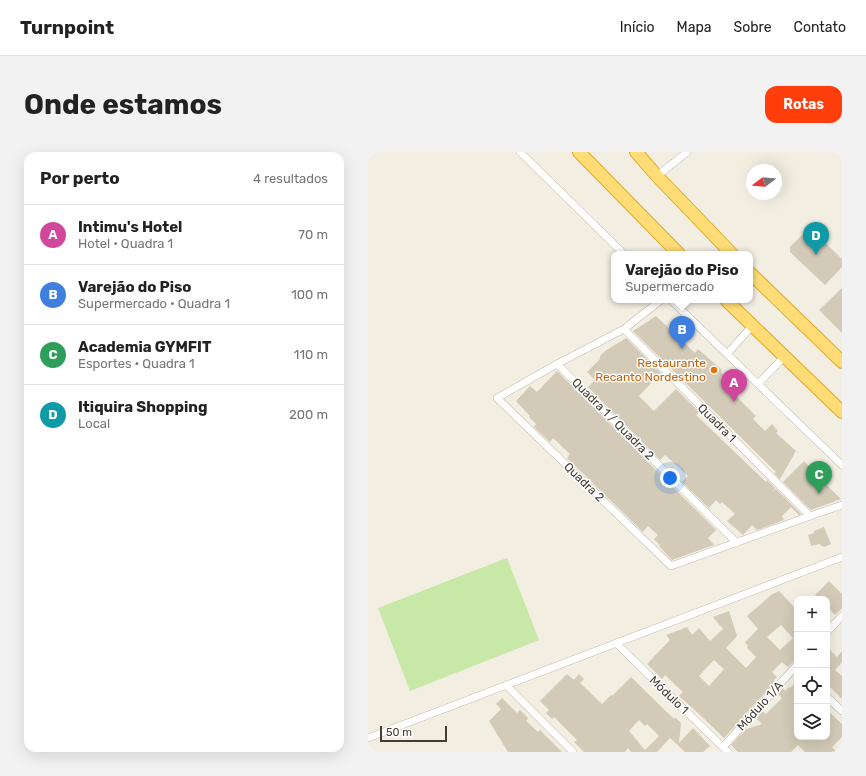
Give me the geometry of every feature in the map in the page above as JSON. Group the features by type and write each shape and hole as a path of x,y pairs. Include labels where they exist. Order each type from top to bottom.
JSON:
{"highway":[{"path":"579,152 676,251"},
{"path":"636,152 729,251"},
{"path":"753,276 842,362"},
{"path":"729,303 842,412"}],"street":[{"path":"520,152 621,251"},
{"path":"657,176 687,152"},
{"path":"557,364 624,329 657,303"},
{"path":"674,303 842,465"},
{"path":"727,354 753,325"},
{"name":"Quadra 1","path":"624,329 810,516"},
{"path":"758,384 785,356"},
{"name":"Quadra 2","path":"557,364 497,398 671,566 737,543"},
{"name":"Quadra 1 / Quadra 2","path":"557,364 737,543"},
{"path":"737,543 842,505"},
{"path":"368,738 841,558"},
{"path":"830,629 842,616"},
{"name":"Módulo 1","path":"616,643 728,752"},
{"name":"Módulo 1/A","path":"723,746 794,668"},
{"path":"506,685 573,752"},
{"path":"830,700 842,711"}],"green space":[{"path":"507,558 539,640 410,691 378,608"}],"building":[{"path":"808,229 812,230 842,259 842,267 825,285 790,252 790,247"},
{"path":"842,288 842,333 819,310"},
{"path":"656,316 695,353 698,349 722,370 721,372 723,375 720,378 756,416 753,419 765,431 772,424 778,431 776,433 796,451 780,479 774,473 776,472 633,331"},
{"path":"626,338 661,373 639,396 654,411 676,389 699,412 696,415 766,482 767,480 775,488 772,492 776,489 801,514 799,515 791,507 782,516 784,520 757,530 752,525 743,535 727,521 735,514 722,502 720,504 716,500 709,508 682,482 688,476 665,455 660,460 588,387 595,380 587,372 600,359 600,356 605,351"},
{"path":"557,371 716,530 708,538 714,545 672,560 654,539 658,535 648,526 643,532 567,458 570,454 553,438 550,442 534,427 536,424 516,401 530,386 537,392"},
{"path":"804,461 814,471 813,472 841,499 811,510 783,482"},
{"path":"824,527 831,544 824,547 819,544 811,546 808,535"},
{"path":"829,581 842,594 842,608 835,615 830,610 830,596 815,595"},
{"path":"779,591 794,607 794,661 788,667 782,662 772,672 777,677 774,680 775,682 724,738 679,696 683,692 665,675 662,679 647,664 670,640 666,635 687,627 692,635 699,628 710,641 723,629 713,617 729,611 737,636 726,648 746,668 756,657 747,648 748,646 745,642 758,629 747,616 771,595","holes":["781,625 793,638 780,650 767,637","714,660 724,669 709,686 699,676"]},
{"path":"830,650 837,657 842,651 842,662 835,670 842,676 842,699 830,687"},
{"path":"567,674 574,680 579,674 584,679 580,683 602,704 631,677 674,719 675,717 681,723 679,743 693,728 710,746 703,752 685,752 670,738 657,752 631,752 628,748 625,752 584,752 574,742 577,740 554,717 552,719 546,713 549,710 540,701","holes":["639,720 645,726 647,724 659,736 645,750 629,731"]},
{"path":"794,684 794,740 830,740 830,713 842,724 842,737 832,747 837,752 805,752 798,745 791,752 738,752 731,745 746,729 762,724 756,718 762,711 766,714 782,698 778,694 783,688 785,691 789,687 790,688"},
{"path":"502,698 517,713 520,710 528,718 526,721 538,732 540,730 562,752 508,752 489,721 501,709 496,704"}],"place":[{"name":"Itiquira Shopping","path":"816,255"},
{"name":"Varejão do Piso","path":"682,349"},
{"name":"Restaurante Recanto Nordestino","path":"714,370"},
{"name":"Intimu's Hotel","path":"734,402"},
{"name":"Academia GYMFIT","path":"819,494"}]}
